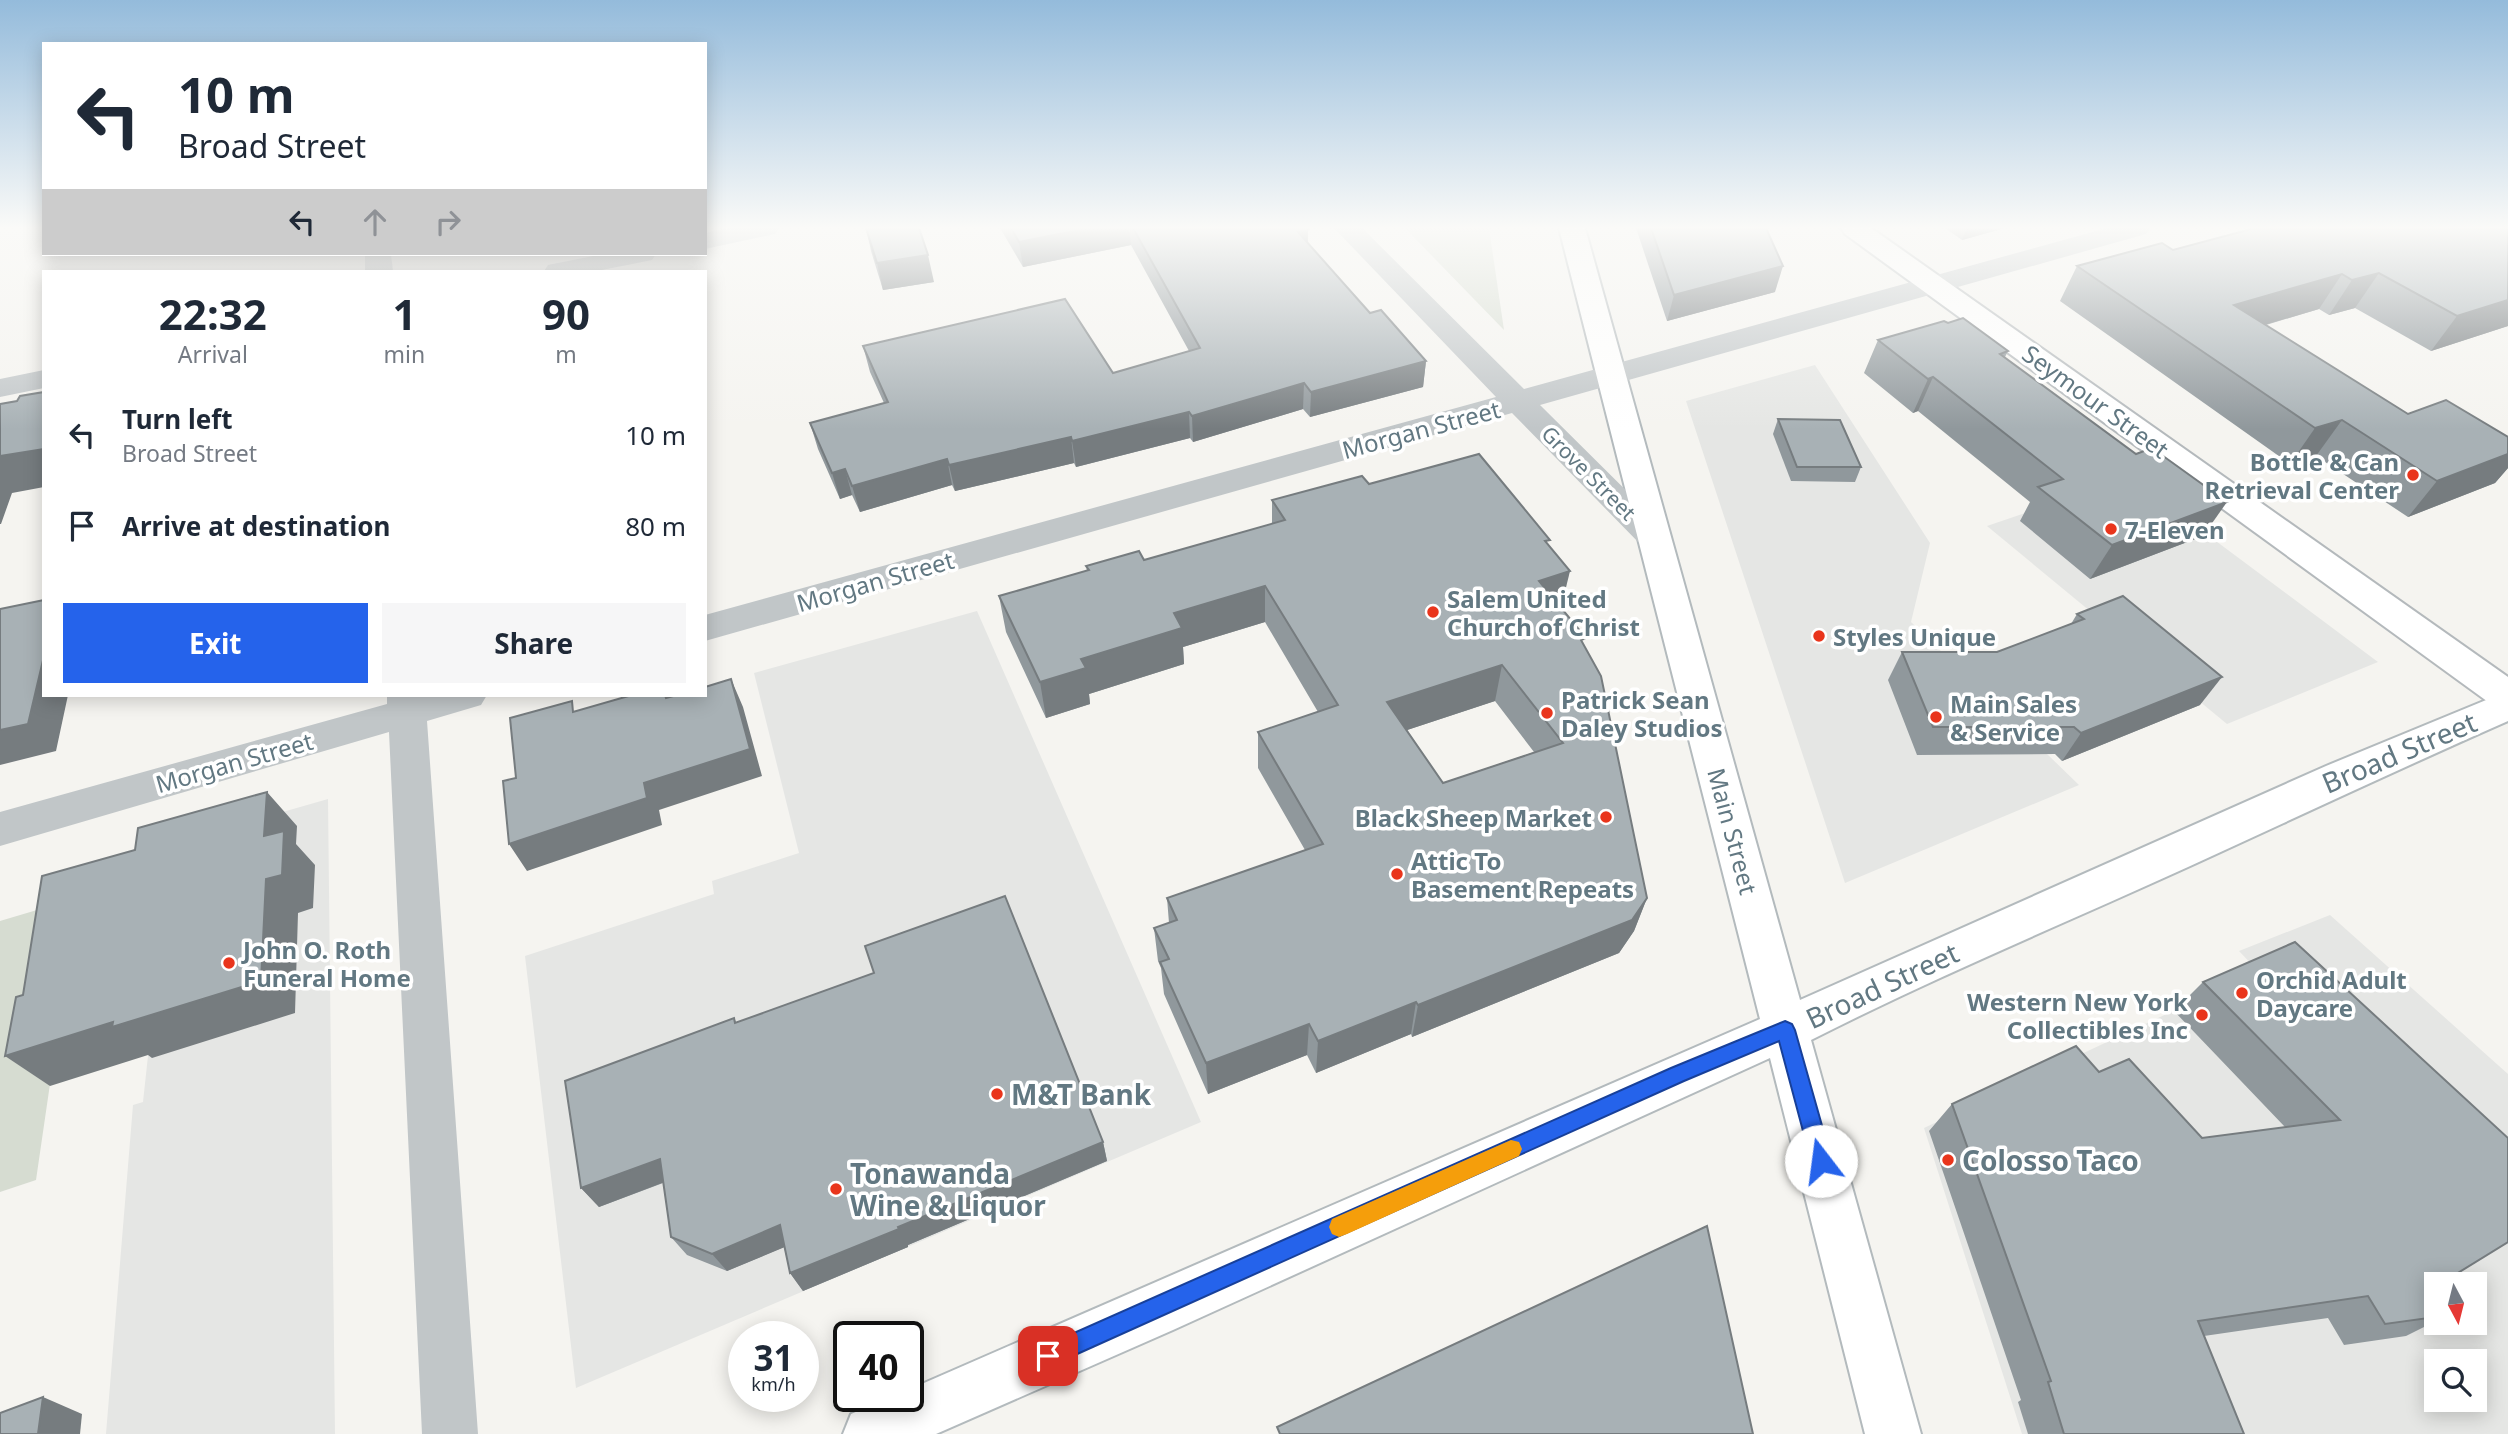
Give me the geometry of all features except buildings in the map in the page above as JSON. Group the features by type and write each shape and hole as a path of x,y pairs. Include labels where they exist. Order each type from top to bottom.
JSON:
{"street":[{"name":"Grove Street","path":"1412,295 1654,538"},
{"name":"Main Street","path":"1589,295 1893,1434"},
{"name":"Morgan Street","path":"707,627 1898,295"},
{"name":"Seymour Street","path":"1947,295 2508,696"},
{"path":"0,388 42,379"},
{"name":"Morgan Street","path":"0,830 407,703 453,697"},
{"path":"407,703 450,1434"},
{"name":"Broad Street","path":"871,1434 1154,1311 1665,1080 1785,1030 1865,990 2340,777 2508,705"}],"shaded area":[{"path":"1470,295 1499,295 1504,330"},
{"path":"1815,365 1930,543 1911,622 2079,785 1845,883 1686,401"},
{"path":"2130,477 2378,662 2227,724 1987,526"},
{"path":"977,611 1201,1122 733,1321 728,1321 728,1323 576,1388 525,956 714,894 712,881 799,853 754,673"},
{"path":"328,799 335,1434 106,1434 133,1105 143,1102 171,844"},
{"path":"84,896 58,1029 36,1180 0,1192 0,921"},
{"path":"2330,915 2508,1074 2508,1434 2022,1434 1924,1128 2258,971 2239,951"}],"slow traffic":[{"path":"1339,1227 1511,1149"}],"place":[{"name":"Bottle & Can Retrieval Center","path":"2413,475"},
{"name":"7-Eleven","path":"2111,529"},
{"name":"Salem United Church of Christ","path":"1433,612"},
{"name":"Styles Unique","path":"1819,636"},
{"name":"Patrick Sean Daley Studios","path":"1547,713"},
{"name":"Main Sales & Service","path":"1936,717"},
{"name":"Black Sheep Market","path":"1606,817"},
{"name":"Attic To Basement Repeats","path":"1397,874"},
{"name":"John O. Roth Funeral Home","path":"229,963"},
{"name":"Orchid Adult Daycare","path":"2242,993"},
{"name":"Western New York Collectibles Inc","path":"2202,1015"},
{"name":"M&T Bank","path":"997,1094"},
{"name":"Colosso Taco","path":"1948,1160"},
{"name":"Tonawanda Wine & Liquor","path":"836,1189"}],"route":[{"path":"1048,1356 1678,1075 1785,1030 1821,1161"}]}
